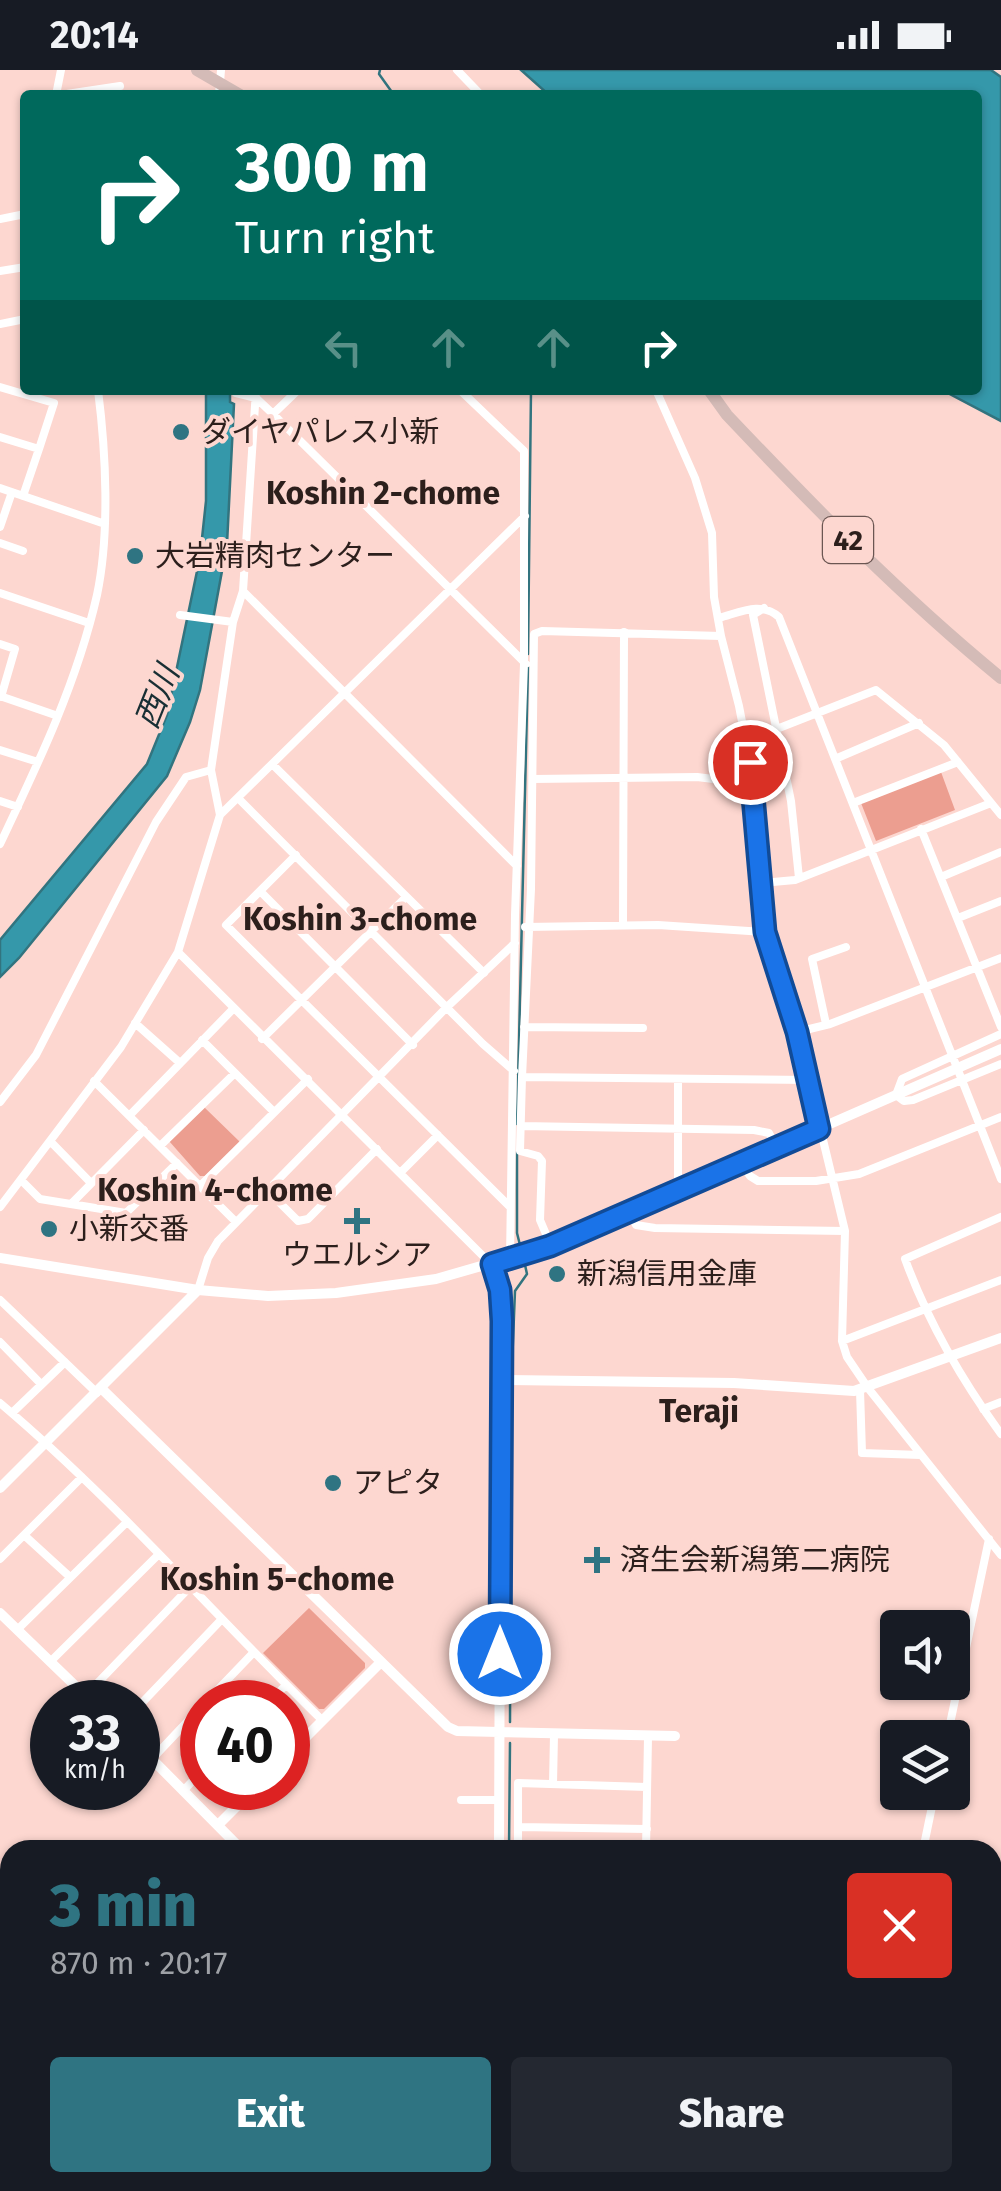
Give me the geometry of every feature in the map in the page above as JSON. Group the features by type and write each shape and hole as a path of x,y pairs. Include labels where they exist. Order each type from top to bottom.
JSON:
{"main road":[{"path":"198,70 219,82"},
{"name":"42","path":"713,395 727,415 868,561 922,613 1001,678"}],"street":[{"path":"457,70 476,90"},
{"path":"92,90 120,86"},
{"path":"0,334 2,323"},
{"path":"23,496 54,403 27,395"},
{"path":"0,844 58,716 97,593 105,524 98,395"},
{"path":"0,1207 135,1024 178,952 220,815 211,770 232,622 242,591 256,395"},
{"path":"257,395 450,591 528,664"},
{"path":"273,414 293,395"},
{"path":"465,395 524,451 532,779 524,1026 509,1206 510,1260"},
{"path":"658,395 705,504 712,534 720,636 754,784 765,932 810,1080 845,1231 842,1341 864,1389 1001,1555"},
{"path":"0,438 39,450"},
{"path":"0,488 105,524"},
{"path":"0,528 12,492"},
{"path":"220,815 526,516"},
{"path":"0,542 23,550"},
{"path":"242,591 516,866"},
{"path":"0,594 89,622"},
{"path":"719,618 756,607 779,617 1000,1175"},
{"path":"765,608 753,615 791,802 800,878"},
{"path":"180,616 232,622"},
{"path":"550,1246 540,1220 542,1161 520,1151 516,866 528,664 534,634 542,630 720,636"},
{"path":"623,924 624,632"},
{"path":"0,644 15,648 0,697 58,716"},
{"path":"746,741 876,690 919,723 958,762 1001,815"},
{"path":"835,759 919,723"},
{"path":"0,750 38,762"},
{"path":"853,803 958,762"},
{"path":"272,764 484,973"},
{"path":"0,1102 36,1055 156,822 186,777 211,770"},
{"path":"532,779 697,777 754,784"},
{"path":"238,798 518,1074 810,1080"},
{"path":"0,801 18,807"},
{"path":"761,883 800,878 991,802"},
{"path":"896,1095 902,1079 1001,1031 921,829"},
{"path":"940,876 1001,852"},
{"path":"296,854 226,925 509,1206"},
{"path":"260,890 413,1045"},
{"path":"262,1039 406,897"},
{"path":"958,918 1001,901"},
{"path":"515,928 623,924 765,932"},
{"path":"0,1488 198,1290 212,1250 236,1222 447,1007 515,944"},
{"path":"826,1024 812,959 846,946"},
{"path":"178,952 492,1264 501,1302 498,1840"},
{"path":"797,1032 1001,958"},
{"path":"130,1116 232,1008"},
{"path":"135,1024 180,1063"},
{"path":"524,1026 643,1028"},
{"path":"202,1040 274,1112"},
{"path":"0,1258 198,1290 268,1296 336,1294 436,1279 550,1246 1001,1049"},
{"path":"896,1095 913,1100 1001,1064"},
{"path":"160,1146 235,1073"},
{"path":"200,1186 308,1078"},
{"path":"678,1080 678,1190"},
{"path":"94,1081 236,1222"},
{"path":"741,1162 758,1181 834,1180 1001,1117"},
{"path":"522,1126 769,1132 776,1147"},
{"path":"71,1204 144,1130"},
{"path":"401,1172 438,1136"},
{"path":"50,1141 92,1183"},
{"path":"268,1191 298,1220 308,1219 377,1149"},
{"path":"21,1180 40,1199 126,1213 177,1163"},
{"path":"629,1211 636,1224 655,1228 845,1231"},
{"path":"1001,1218 906,1258 925,1310 982,1409 1001,1434"},
{"path":"842,1341 1001,1280"},
{"path":"0,1300 100,1391 448,1727 554,1735 675,1736"},
{"path":"501,1380 734,1384 836,1392 864,1389 1001,1338"},
{"path":"0,1342 41,1384"},
{"path":"12,1414 64,1362"},
{"path":"864,1389 862,1453 920,1455"},
{"path":"982,1409 1001,1402"},
{"path":"0,1403 82,1477 281,1680"},
{"path":"0,1559 82,1477"},
{"path":"17,1630 127,1522"},
{"path":"24,1535 70,1577"},
{"path":"951,1720 989,1539"},
{"path":"50,1662 158,1555"},
{"path":"105,1680 189,1588"},
{"path":"0,1613 68,1680"},
{"path":"160,1684 221,1620"},
{"path":"227,1680 253,1653"},
{"path":"310,1732 380,1663"},
{"path":"310,1708 322,1720"},
{"path":"160,1751 180,1729"},
{"path":"553,1784 554,1735"},
{"path":"646,1840 648,1736"},
{"path":"160,1767 180,1788"},
{"path":"518,1840 518,1783 647,1787"},
{"path":"461,1800 498,1800"},
{"path":"203,1810 232,1840"},
{"path":"218,1825 233,1810"},
{"path":"925,1840 931,1810"},
{"path":"518,1827 646,1830"}],"shaded area":[{"path":"941,772 955,810 876,841 861,803"},
{"path":"204,1107 240,1142 205,1176 200,1176 169,1141"},
{"path":"309,1608 365,1663 365,1668 324,1709 319,1709 310,1700 310,1680 290,1680 263,1653"}],"water":[{"path":"521,70 991,70 1001,77 1001,421 952,395 982,395 982,90 543,90"},
{"path":"206,395 230,395 234,404 227,544 200,690 190,722 167,776 0,977 0,940 147,764 167,715 200,557 206,501"}],"waterway":[{"path":"380,70 390,90"},
{"path":"528,654 531,395"},
{"path":"517,1124 528,667"},
{"path":"517,1152 517,1233 521,1249"},
{"path":"512,1365 515,1291 527,1274 523,1256"},
{"path":"511,1394 512,1407"},
{"path":"510,1722 511,1431"},
{"path":"509,1840 510,1743"}],"place":[{"name":"ダイヤパレス小新","path":"181,432"},
{"name":"大岩精肉センター","path":"135,556"},
{"name":"ウエルシア","path":"357,1221"},
{"name":"小新交番","path":"49,1229"},
{"name":"新潟信用金庫","path":"557,1274"},
{"name":"アピタ","path":"333,1483"},
{"name":"済生会新潟第二病院","path":"597,1560"}],"district":[{"name":"Koshin 2-chome","path":"383,493"},
{"name":"Koshin 3-chome","path":"360,919"},
{"name":"Koshin 4-chome","path":"215,1190"},
{"name":"Teraji","path":"699,1411"},
{"name":"Koshin 5-chome","path":"277,1579"}],"route":[{"path":"500,1654 502,1321 500,1290 492,1264 550,1246 819,1129 797,1032 765,932 750,762"}],"water label":[{"name":"西川","path":"157,697"}]}
